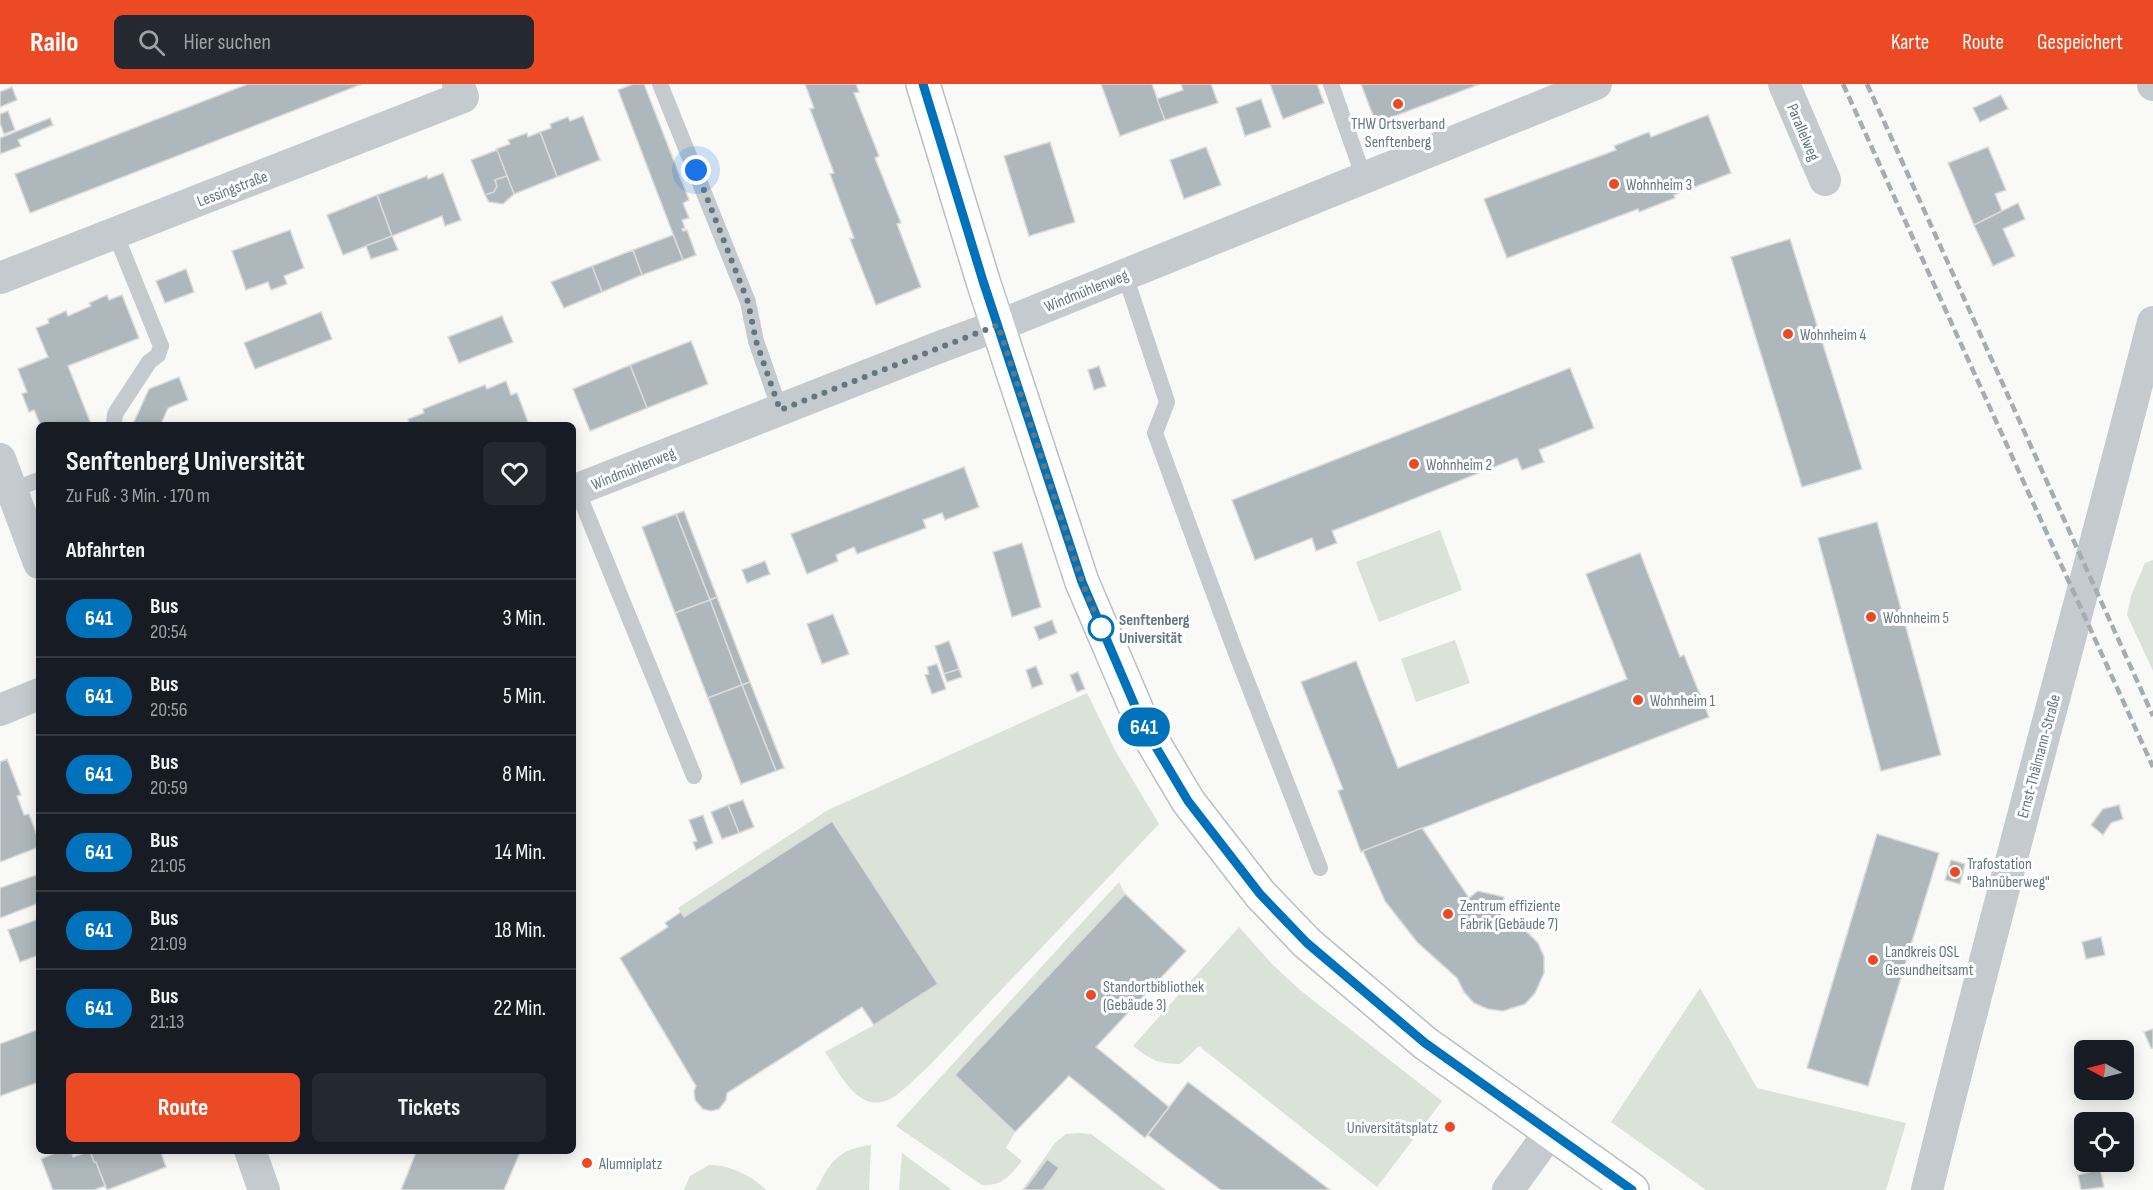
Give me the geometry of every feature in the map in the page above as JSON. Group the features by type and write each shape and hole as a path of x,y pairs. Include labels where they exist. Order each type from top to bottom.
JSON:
{"main road":[{"path":"923,84 998,325 1087,593 1144,727 1188,801 1260,894 1307,943 1425,1043 1632,1190"}],"street":[{"name":"Windmühlenweg","path":"576,491 998,325 1596,84"},
{"name":"Parallelweg","path":"1784,84 1825,180"},
{"name":"Lessingstraße","path":"0,278 461,91"},
{"name":"Ernst-Thälmann-Straße","path":"1927,1190 2153,322"},
{"path":"0,459 25,485 36,547"},
{"path":"0,710 36,695"},
{"path":"1508,1190 1550,1132"},
{"path":"251,1154 264,1190"}],"lane":[{"path":"660,84 748,302 756,341 780,410"},
{"path":"1331,84 1364,178"},
{"path":"114,422 115,414 149,362 158,355 161,346 115,233"},
{"path":"1125,274 1167,402 1155,433 1234,648 1320,868"},
{"path":"576,493 694,776"}],"shaded area":[{"path":"1440,530 1462,590 1379,622 1356,562"},
{"path":"2153,560 2153,671 2127,615 2131,596 2145,563"},
{"path":"1455,640 1470,683 1416,702 1401,659"},
{"path":"1087,693 1116,752 1159,824 908,1086 883,1102 862,1099 845,1083 825,1052 874,1025 938,984 833,821 684,917 678,908 828,810"},
{"path":"1119,882 1125,894 955,1075 1015,1132 1006,1148 1022,1161 1001,1182 982,1185 896,1126"},
{"path":"1239,927 1273,965 1300,990 1442,1101 1377,1187 1199,1046 1180,1064 1155,1060 1133,1046"},
{"path":"1700,988 1757,1088 1906,1123 1886,1190 1706,1190 1611,1122"},
{"path":"1066,1134 1091,1134 1166,1190 1022,1190 1055,1143"},
{"path":"871,1145 869,1190 816,1190 836,1158 850,1150"},
{"path":"902,1153 952,1190 899,1190"},
{"path":"709,1165 739,1172 766,1190 684,1190 690,1176"}],"building":[{"path":"248,84 362,84 30,213 15,174"},
{"path":"633,84 644,84 689,200 683,203 689,218 682,220 685,228 682,229 687,230 696,255 683,260 618,90"},
{"path":"805,84 856,84 859,92 854,93 879,156 875,158 901,223 897,224 921,287 876,305 850,239 854,238 830,174 834,173 810,109 814,108"},
{"path":"1101,84 1152,84 1165,120 1120,136"},
{"path":"1181,84 1211,84 1218,103 1165,120 1157,99 1183,90"},
{"path":"1270,84 1317,84 1324,103 1283,119"},
{"name":"THW Ortsverband Senftenberg","path":"1361,84 1480,84 1376,123"},
{"path":"12,87 17,100 0,107 0,92"},
{"path":"2001,95 2008,109 1980,122 1973,108"},
{"path":"1261,99 1271,127 1245,136 1236,108"},
{"path":"8,111 15,130 4,134 0,114"},
{"name":"Wohnheim 3","path":"1708,115 1731,173 1674,195 1675,198 1639,212 1638,209 1507,258 1484,199 1616,150 1614,146 1649,132 1651,137"},
{"path":"583,116 600,160 557,177 540,132 551,128 550,124 568,117 570,121"},
{"path":"50,118 53,125 18,140 21,146 0,154 0,138"},
{"path":"540,132 557,177 514,194 496,149 510,144 508,140 527,133 528,137"},
{"path":"1050,142 1075,222 1029,236 1004,156"},
{"path":"1206,147 1221,185 1184,199 1170,160"},
{"path":"1988,147 2006,190 1995,194 2002,211 1974,225 1948,163"},
{"path":"497,150 507,176 495,180 497,186 494,192 485,195 471,160"},
{"path":"443,173 461,220 445,226 442,216 392,236 377,195 427,176 428,179"},
{"path":"507,176 514,194 503,204 489,202 485,195 494,192 497,186 495,180"},
{"path":"377,195 392,236 343,255 327,215"},
{"path":"2018,203 2025,219 2003,229 2015,256 1993,266 1974,225"},
{"path":"290,230 304,268 284,276 287,284 271,290 268,282 246,290 232,251"},
{"path":"673,235 683,260 642,275 633,250"},
{"path":"392,236 398,250 371,259 366,246"},
{"name":"Wohnheim 4","path":"1790,239 1862,469 1802,487 1731,257"},
{"path":"633,250 642,275 602,292 592,266"},
{"path":"592,266 602,292 564,308 551,282"},
{"path":"186,269 194,292 165,303 156,281"},
{"path":"107,295 109,300 122,295 139,338 68,366 90,422 39,422 34,410 29,412 22,394 27,392 18,369 48,357 36,328 49,323 48,319 66,311 68,316 91,306 89,303"},
{"path":"321,312 332,339 255,369 244,343"},
{"path":"502,316 513,342 459,363 448,337"},
{"path":"691,341 708,384 647,408 630,365"},
{"path":"630,365 647,408 590,431 573,389"},
{"path":"1099,366 1106,386 1094,390 1088,370"},
{"name":"Wohnheim 2","path":"1570,368 1594,428 1539,450 1544,462 1522,470 1517,458 1332,531 1337,543 1316,551 1312,538 1255,560 1232,500"},
{"path":"179,377 188,400 168,408 162,422 134,422 149,389"},
{"path":"506,381 511,395 517,393 528,422 409,422 408,419 424,413 423,409 485,385 487,389"},
{"path":"964,467 979,507 945,520 942,513 923,520 926,528 857,554 854,547 836,555 838,561 807,574 791,534"},
{"path":"684,511 717,597 710,600 676,514"},
{"path":"676,514 710,600 675,613 642,527"},
{"name":"Wohnheim 5","path":"1877,522 1941,755 1881,771 1818,538"},
{"path":"1022,543 1041,607 1012,617 993,552"},
{"name":"Wohnheim 1","path":"1640,553 1680,657 1684,655 1709,717 1361,852 1338,791 1343,789 1301,682 1356,661 1398,768 1627,679 1586,574"},
{"path":"765,561 770,574 747,583 742,570"},
{"path":"717,597 750,682 742,685 710,600"},
{"path":"710,600 742,685 708,698 675,613"},
{"path":"833,614 849,654 822,664 807,624"},
{"path":"1052,620 1057,633 1039,640 1034,627"},
{"path":"949,641 959,669 944,674 935,646"},
{"path":"937,664 946,689 932,694 925,675 929,674 927,667"},
{"path":"1036,666 1043,684 1032,688 1026,670"},
{"path":"959,669 962,677 947,682 944,674"},
{"path":"1078,672 1085,689 1077,692 1070,675"},
{"path":"750,682 784,768 776,771 742,685"},
{"path":"742,685 776,771 741,784 708,698"},
{"path":"7,759 21,795 17,796 24,815 29,814 36,833 36,848 0,862 0,762"},
{"path":"743,800 754,827 739,833 728,805"},
{"path":"728,805 739,833 722,839 711,812"},
{"path":"2119,805 2123,819 2111,823 2103,835 2091,825 2103,809"},
{"path":"703,815 713,843 696,850 693,842 697,841 689,820"},
{"path":"832,821 938,984 874,1025 862,1007 727,1093 726,1100 719,1109 711,1111 703,1109 695,1100 696,1086 620,958 668,927 665,923 681,912 684,917"},
{"name":"Zentrum effiziente Fabrik (Gebäude 7)","path":"1422,828 1469,898 1478,891 1504,897 1500,922 1522,927 1538,943 1544,957 1544,973 1535,993 1525,1004 1503,1011 1488,1009 1474,1003 1464,992 1457,978 1417,942 1385,901 1363,851"},
{"name":"Landkreis OSL Gesundheitsamt","path":"1877,834 1939,853 1868,1086 1807,1068"},
{"name":"Trafostation \"Bahnüberweg\"","path":"1951,860 1965,864 1960,884 1945,880"},
{"path":"36,875 36,904 0,918 0,888"},
{"path":"1125,894 1186,951 1096,1047 1169,1107 1145,1138 1069,1076 1015,1132 955,1075"},
{"path":"36,920 36,956 20,962 8,930"},
{"path":"2101,937 2105,955 2086,959 2082,942"},
{"path":"2153,1029 2153,1048 2151,1048 2144,1032"},
{"path":"36,1030 36,1083 0,1096 0,1044"},
{"path":"1188,1082 1330,1190 1221,1190 1175,1156 1148,1135"},
{"path":"53,1154 72,1154 73,1157 91,1154 105,1186 94,1190 53,1190 41,1159"},
{"path":"91,1154 161,1154 166,1167 107,1190 96,1162"},
{"path":"415,1154 519,1154 504,1190 401,1190"},
{"path":"1047,1159 1059,1168 1043,1190 1024,1190"},
{"path":"2101,1172 2104,1187 2081,1190 2078,1175"}],"railway":[{"path":"1843,84 2153,767"},
{"path":"1867,84 2153,716"}],"bus line":[{"name":"641","path":"923,84 983,281 1082,582 1121,678 1144,727 1188,801 1260,894 1307,943 1425,1043 1632,1190"}],"place":[{"name":"THW Ortsverband Senftenberg","path":"1398,104"},
{"name":"Wohnheim 3","path":"1614,184"},
{"name":"Wohnheim 4","path":"1788,334"},
{"name":"Wohnheim 2","path":"1414,464"},
{"name":"Wohnheim 5","path":"1871,617"},
{"name":"Senftenberg Universität","path":"1101,628"},
{"name":"Wohnheim 1","path":"1638,700"},
{"name":"Trafostation \"Bahnüberweg\"","path":"1955,872"},
{"name":"Zentrum effiziente Fabrik (Gebäude 7)","path":"1448,914"},
{"name":"Landkreis OSL Gesundheitsamt","path":"1873,960"},
{"name":"Standortbibliothek (Gebäude 3)","path":"1091,995"},
{"name":"Universitätsplatz","path":"1450,1127"},
{"name":"Alumniplatz","path":"587,1163"}],"route":[{"path":"696,170 748,302 756,341 780,410 998,325 1082,582 1101,628"}]}
